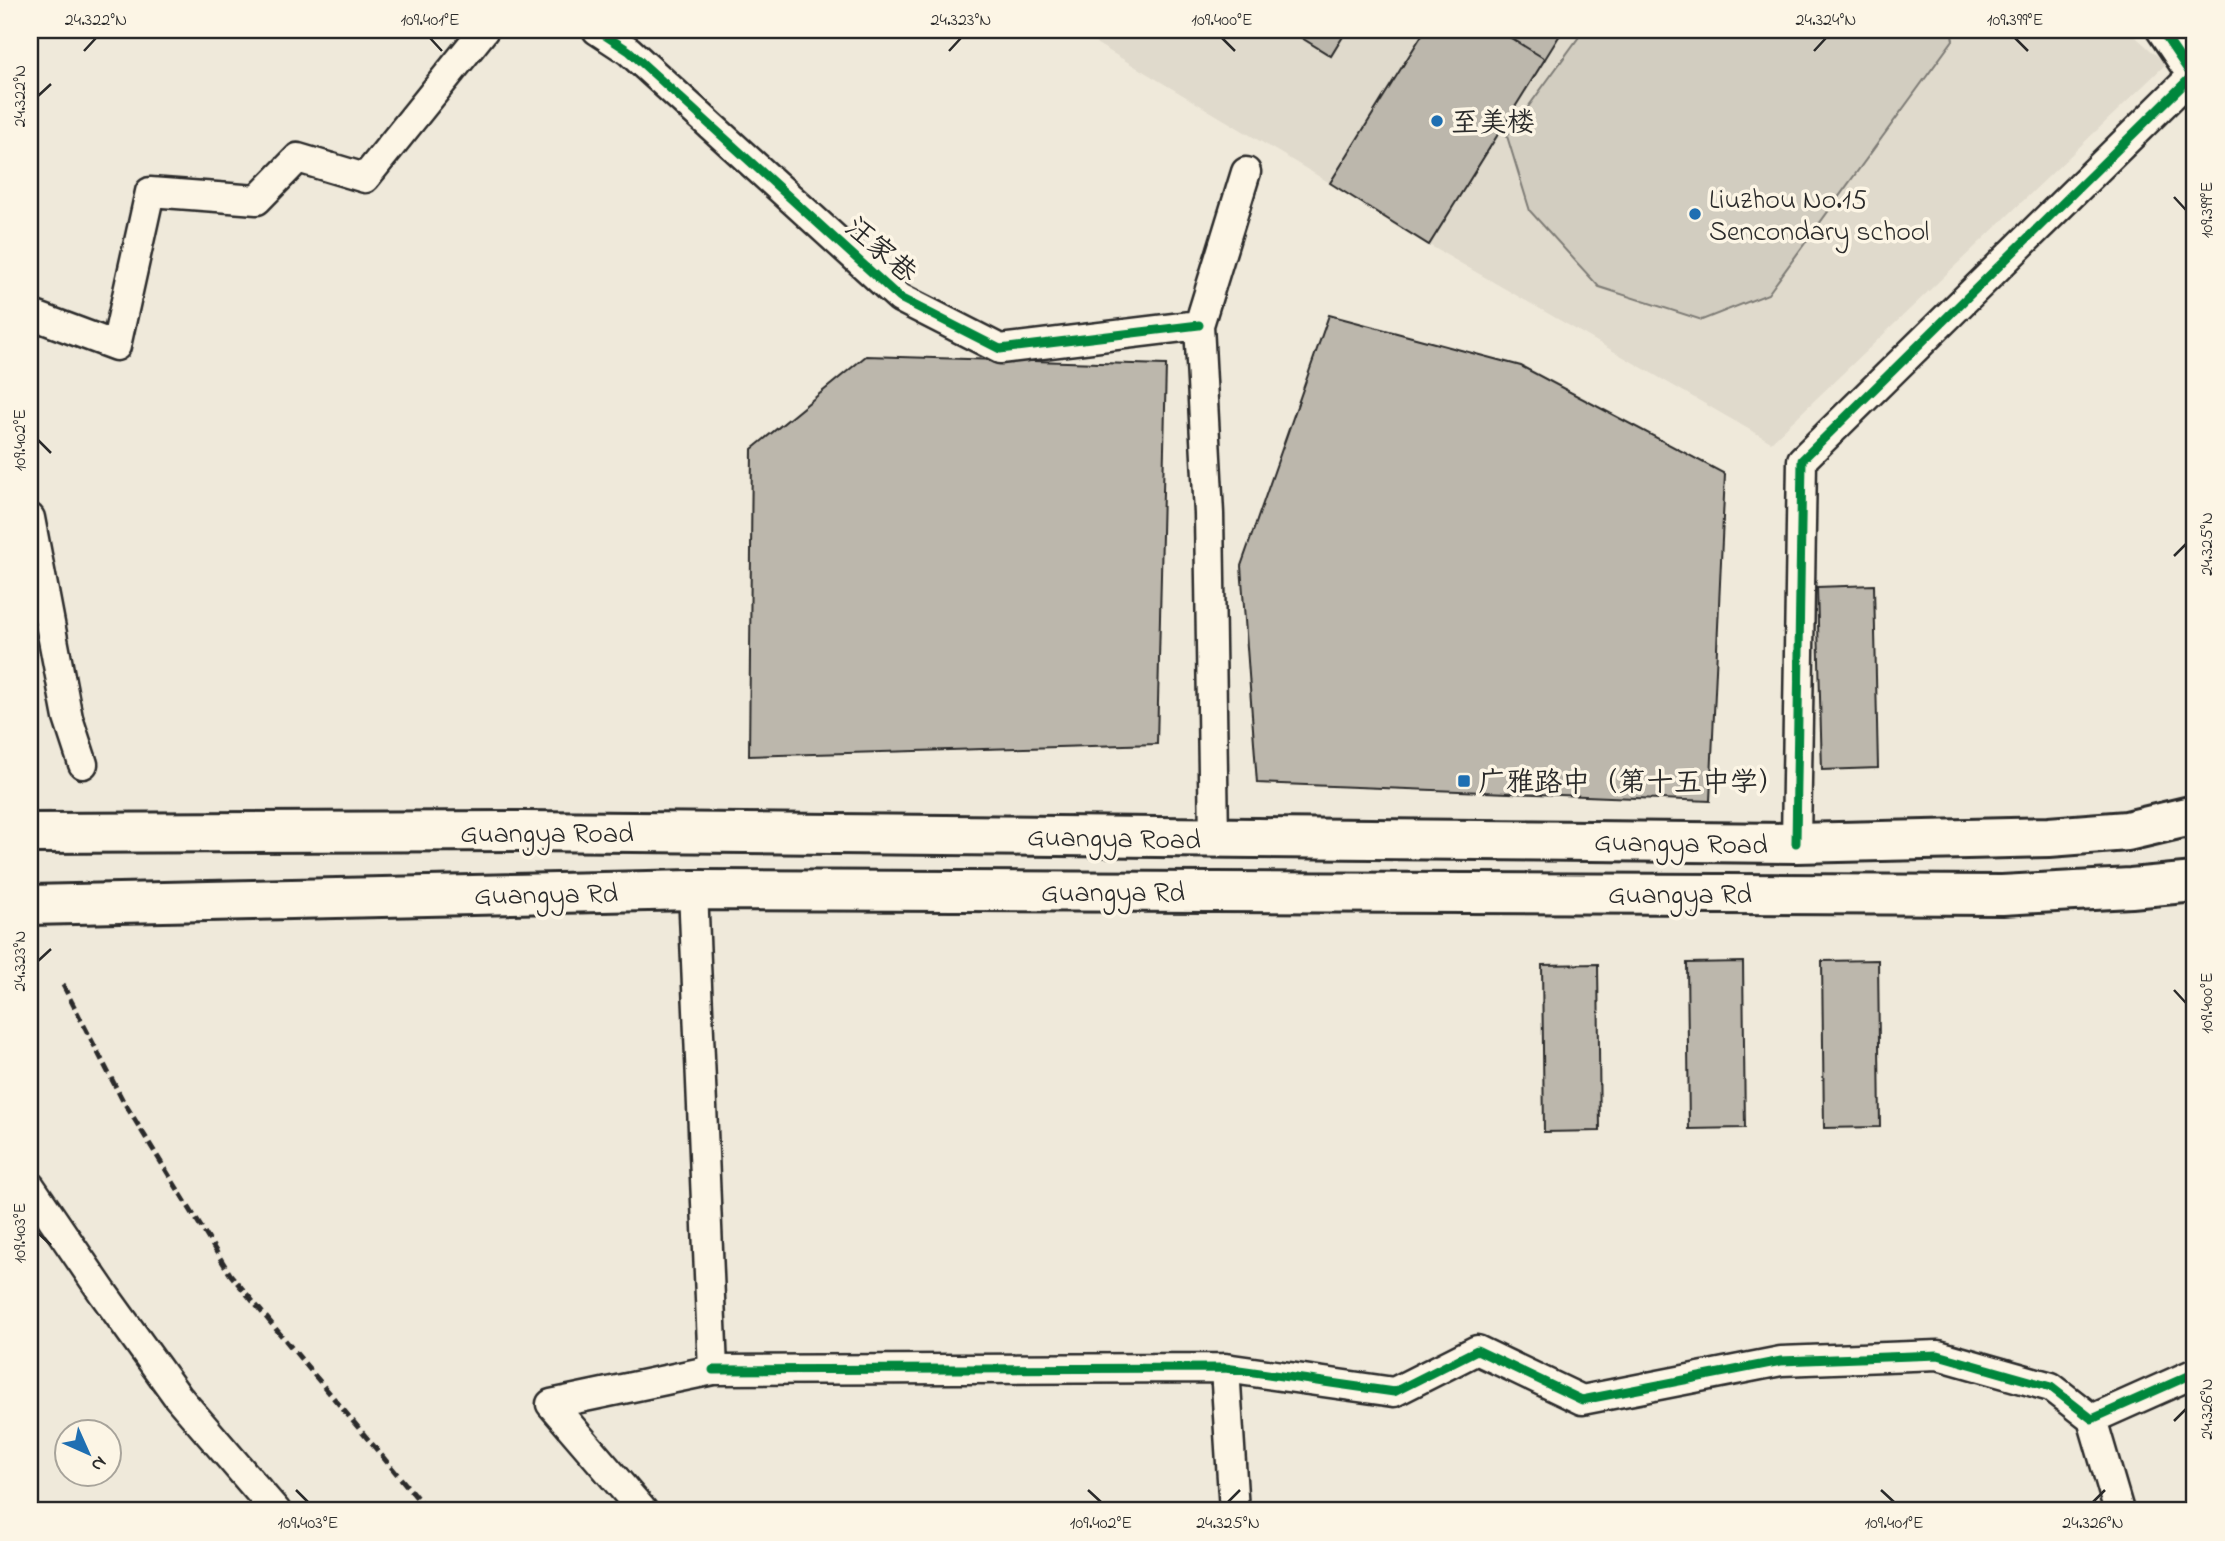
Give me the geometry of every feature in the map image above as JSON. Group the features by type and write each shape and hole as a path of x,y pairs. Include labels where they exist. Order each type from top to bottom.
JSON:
{"main road":[{"name":"Guangya Road","path":"30,834 522,831 1796,844 2062,836 2127,831 2195,815"},
{"name":"Guangya Rd","path":"30,905 693,890 2002,895 2195,882"}],"street":[{"path":"30,314 116,346 150,192 257,200 299,158 365,178 484,30"},
{"name":"汪家巷","path":"597,30 629,51 900,298 1000,349 1199,325"},
{"path":"1796,844 1802,460 2192,76 2161,30"},
{"path":"1214,838 1209,514 1199,325 1246,172"},
{"path":"30,518 68,718 83,764"},
{"path":"693,890 713,1370"},
{"path":"30,1186 178,1397 276,1511"},
{"path":"643,1511 551,1404 713,1370 1225,1368 1394,1392 1477,1350 1582,1400 1781,1361 1938,1355 2051,1387 2092,1419 2119,1511"},
{"path":"1225,1368 1234,1511"},
{"path":"2092,1419 2195,1373"}],"shaded area":[{"name":"Liuzhou No.15 Sencondary school","path":"1074,30 2128,30 2166,64 1771,442 1429,245"},
{"path":"1584,30 1951,30 1953,40 1768,294 1702,320 1599,287 1530,211 1507,136"}],"building":[{"path":"1289,30 1347,30 1331,56"},
{"name":"至美楼","path":"1425,30 1498,30 1545,59 1429,245 1330,183"},
{"path":"1498,30 1563,30 1545,59"},
{"path":"1329,315 1521,366 1725,474 1710,801 1257,783 1241,566"},
{"path":"866,356 1166,365 1157,744 749,756 752,449"},
{"path":"1874,585 1878,768 1822,770 1817,587"},
{"path":"1878,960 1880,1127 1824,1128 1822,961"},
{"path":"1743,962 1745,1128 1689,1129 1687,963"},
{"path":"1598,964 1600,1131 1544,1132 1542,965"}],"railway":[{"path":"63,985 122,1099 230,1274 428,1511"}],"cycle path":[{"path":"597,30 629,51 900,298 1000,349 1199,325"},
{"path":"1796,843 1802,460 2192,76 2161,30"},
{"path":"713,1370 1225,1368 1394,1392 1477,1350 1582,1400 1781,1361 1938,1355 2051,1387 2092,1419 2195,1373"}],"place":[{"name":"至美楼","path":"1437,121"},
{"name":"Liuzhou No.15 Sencondary school","path":"1695,214"},
{"name":"广雅路中（第十五中学）","path":"1464,781"}]}
